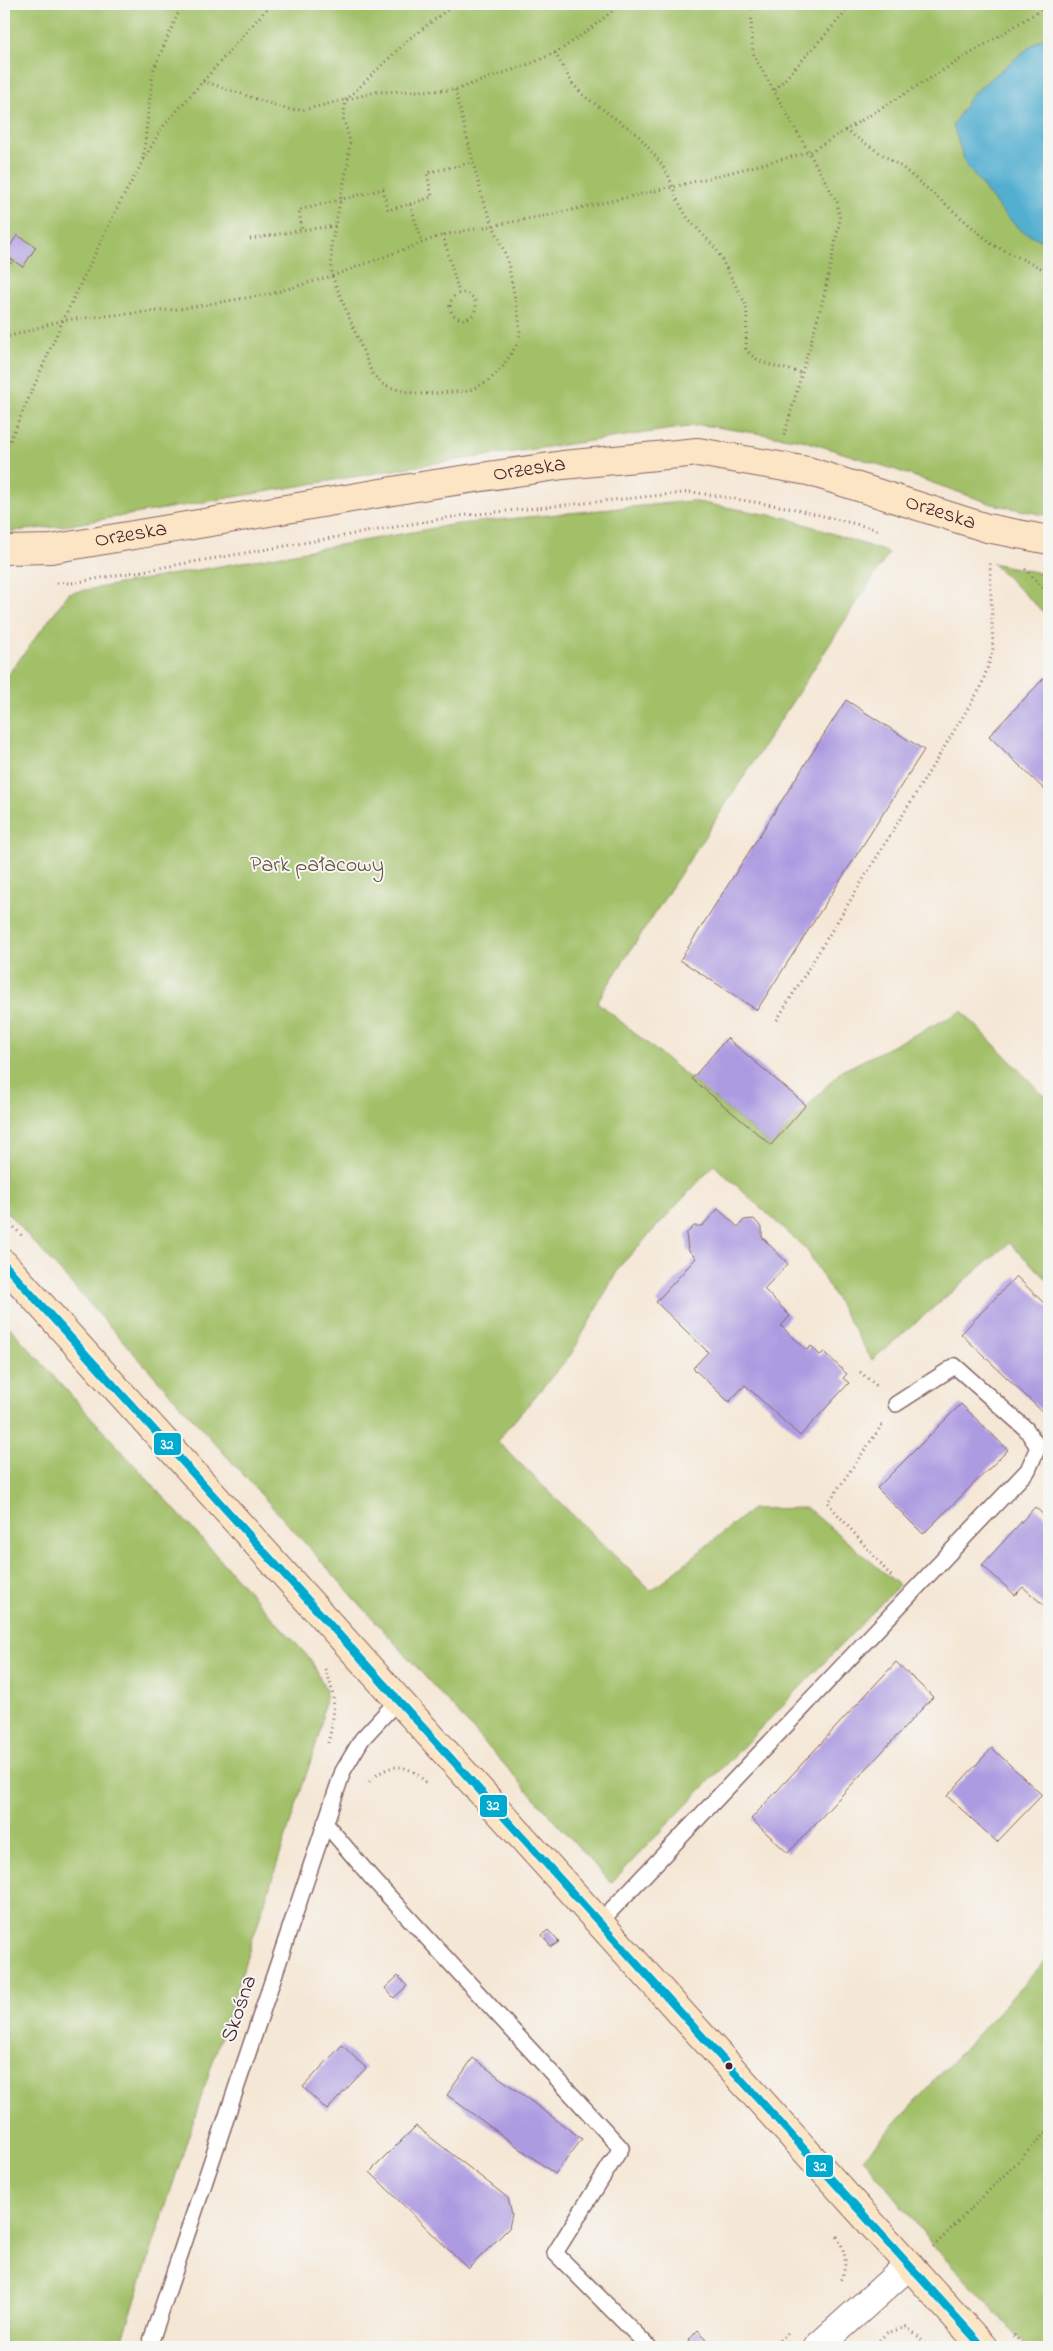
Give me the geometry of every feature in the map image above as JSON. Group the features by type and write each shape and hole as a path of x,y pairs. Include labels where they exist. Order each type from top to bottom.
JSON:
{"street":[{"name":"Orzeska","path":"4,550 61,547 428,485 563,465 698,452 808,470 987,528 1049,540"},
{"path":"4,1264 983,2347"},
{"path":"818,2347 909,2265"}],"lane":[{"path":"599,1923 1028,1470 1038,1448 1026,1429 955,1366 896,1404"},
{"name":"Skośna","path":"149,2347 343,1770 362,1740 398,1700"},
{"path":"325,1823 370,1876 621,2148 555,2253 649,2347"}],"path":[{"path":"142,163 153,71 182,4"},
{"path":"4,454 63,320 118,206 161,129 271,4"},
{"path":"455,4 409,39 346,100 343,117 350,141 348,163 331,246 332,276 372,373 382,384 418,394 469,390 488,382 502,368 516,346 520,334 520,319 507,258 482,201 455,90"},
{"path":"204,81 286,109 303,110 377,92 455,90 535,62 555,52 590,30 621,4"},
{"path":"752,4 754,56 837,202 840,220 824,296 775,465"},
{"path":"775,90 853,4"},
{"path":"4,338 63,320 218,304 270,294 332,276 443,235 673,187 810,152 1049,5"},
{"path":"555,52 572,83 584,96 598,108 622,121 656,157 668,174 688,217 716,249 728,267 747,310 746,349 755,359 764,364 802,373"},
{"path":"845,130 903,168 993,244 1006,253 1049,272"},
{"path":"302,230 299,210 383,189 388,210 410,204 432,197 427,174 473,162"},
{"path":"410,204 422,242"},
{"path":"250,239 335,226"},
{"path":"443,235 459,293"},
{"path":"4,271 13,261"},
{"path":"459,293 468,294 476,304 472,315 464,319 452,314 449,306 452,298 459,293"},
{"path":"53,583 72,582 458,516 692,492 790,508 886,532"},
{"path":"777,1020 981,687 993,651 990,558 998,559"},
{"path":"1021,564 1030,566"},
{"path":"860,1372 896,1404 828,1503 908,1596"},
{"path":"322,1663 333,1687 334,1718 323,1759 366,1785 382,1770 397,1766 416,1772 430,1787"},
{"path":"909,2265 934,2246 1049,2130"},
{"path":"833,2231 846,2254 846,2269 838,2286"},
{"path":"872,2347 887,2333 906,2327 928,2347"},
{"path":"772,2347 792,2329"}],"green space":[{"path":"4,4 1049,4 1049,34 1031,46 972,94 1049,241 1049,516 992,504 896,470 802,440 702,425 429,464 63,526 5,532"},
{"name":"Park pałacowy","path":"691,501 787,518 889,553 597,1002 771,1145 840,1072 962,1011 1049,1101 1049,1281 1009,1243 872,1360 807,1250 714,1165 620,1266 572,1353 497,1441 651,1591 752,1509 807,1508 899,1585 611,1883 4,1209 4,680 69,593 457,524"},
{"path":"992,563 1049,575 1049,617"},
{"path":"4,1321 311,1660 326,1690 320,1732 120,2347 4,2347"},
{"path":"1049,1957 1049,2347 1028,2347 934,2246 863,2158"}],"water":[{"path":"1049,34 1049,244 1022,231 1004,214 966,165 953,125 972,94 1031,46"}],"building":[{"path":"17,235 36,247 23,267 5,255"},
{"path":"1047,675 1049,678 1049,794 989,736"},
{"path":"846,700 924,750 757,1010 680,960"},
{"path":"727,1038 806,1105 771,1145 692,1079"},
{"path":"718,1209 738,1227 744,1220 754,1219 762,1228 762,1237 788,1264 764,1289 790,1316 781,1326 807,1350 811,1346 820,1355 824,1352 847,1374 843,1378 849,1383 800,1436 745,1385 729,1402 693,1368 708,1352 656,1302 696,1258 688,1250 686,1234 694,1226 702,1226"},
{"path":"1016,1276 1049,1308 1049,1418 961,1334"},
{"path":"961,1404 1008,1450 923,1534 877,1488"},
{"path":"1035,1507 1049,1520 1049,1610 1023,1587 1015,1595 982,1565"},
{"path":"896,1662 933,1697 788,1853 751,1819"},
{"path":"992,1748 1042,1795 997,1842 947,1796"},
{"path":"548,1930 559,1942 551,1947 542,1935"},
{"path":"398,1976 407,1986 394,1998 385,1988"},
{"path":"342,2045 366,2068 327,2110 303,2087"},
{"path":"473,2058 582,2139 555,2174 447,2095"},
{"path":"416,2126 508,2198 512,2214 509,2228 468,2269 370,2172"},
{"path":"698,2330 707,2339 699,2347 694,2347 688,2341"}],"transit line":[{"name":"32","path":"4,1264 983,2347"}]}
